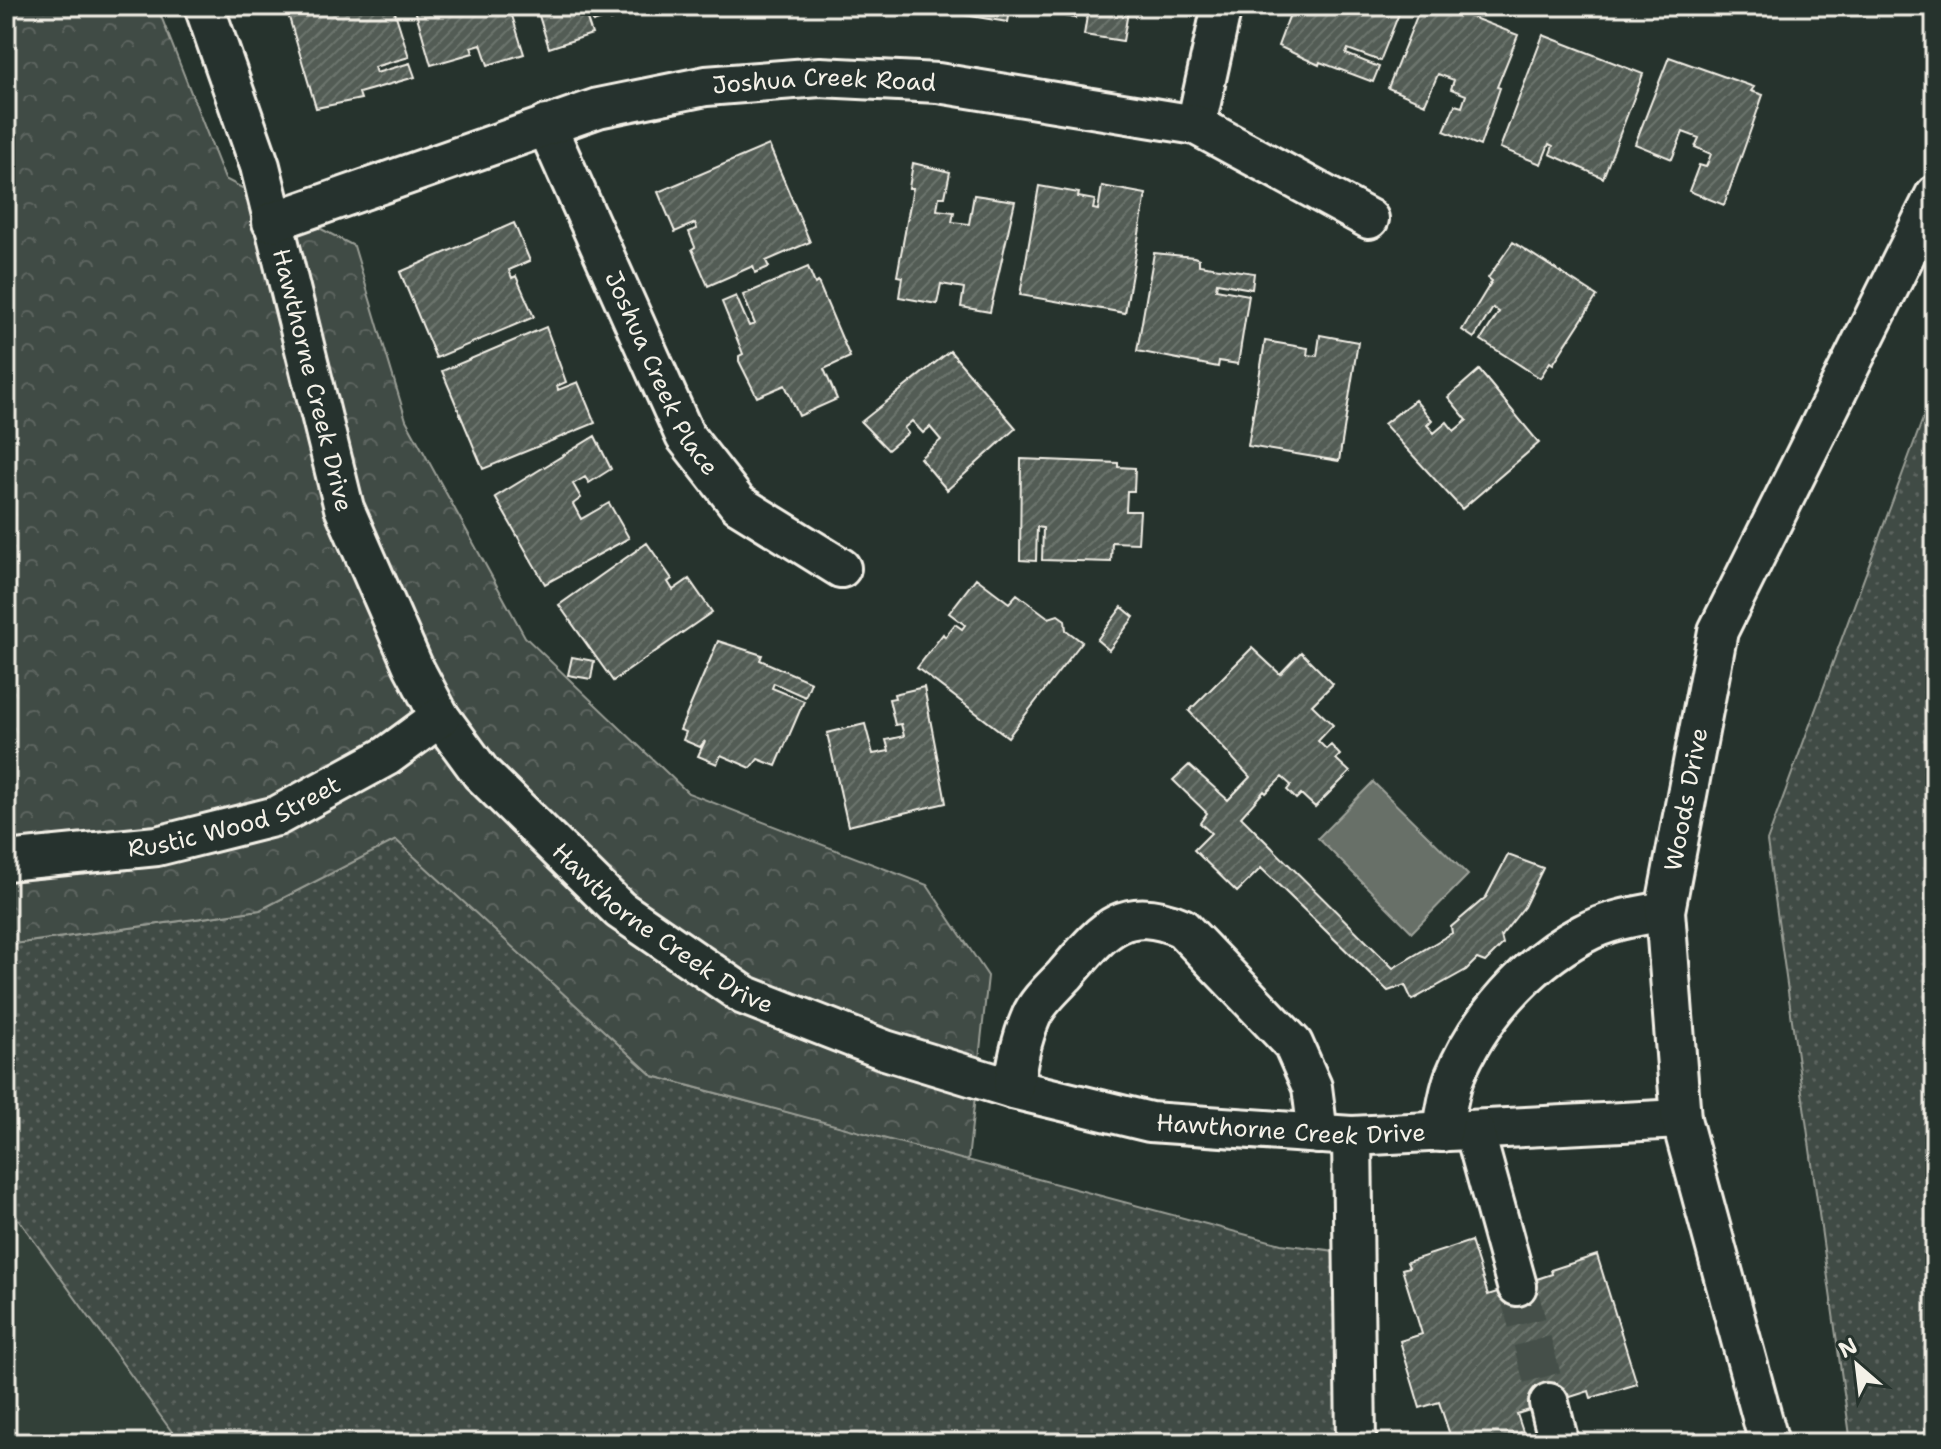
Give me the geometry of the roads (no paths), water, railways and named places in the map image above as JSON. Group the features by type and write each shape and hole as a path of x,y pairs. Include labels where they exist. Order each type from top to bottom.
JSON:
{"street":[{"name":"Hawthorne Creek Drive","path":"204,6 260,166 344,508 413,666 440,717 481,773 620,910 744,995 885,1050 1013,1089 1150,1122 1335,1135 1681,1119"},
{"path":"1196,125 1222,6"},
{"name":"Joshua Creek Road","path":"272,222 546,125 652,95 761,79 820,77 938,83 1196,125 1369,219"},
{"name":"Joshua Creek Place","path":"546,125 685,436 738,504 841,568"},
{"name":"Woods Drive","path":"1769,1443 1681,1119 1665,911 1718,631 1935,195"},
{"name":"Rustic Wood Street","path":"6,861 157,846 277,816 387,756 440,717"},
{"path":"1517,1286 1458,1131 1453,1080 1468,1049 1515,987 1547,957 1583,933 1618,919 1665,911"},
{"path":"1013,1089 1021,1045 1032,1013 1101,933 1128,919 1157,918 1182,928 1293,1044 1335,1135 1356,1443"},
{"path":"1549,1403 1559,1443"}],"tunnel":[{"path":"1517,1286 1549,1403"}]}
